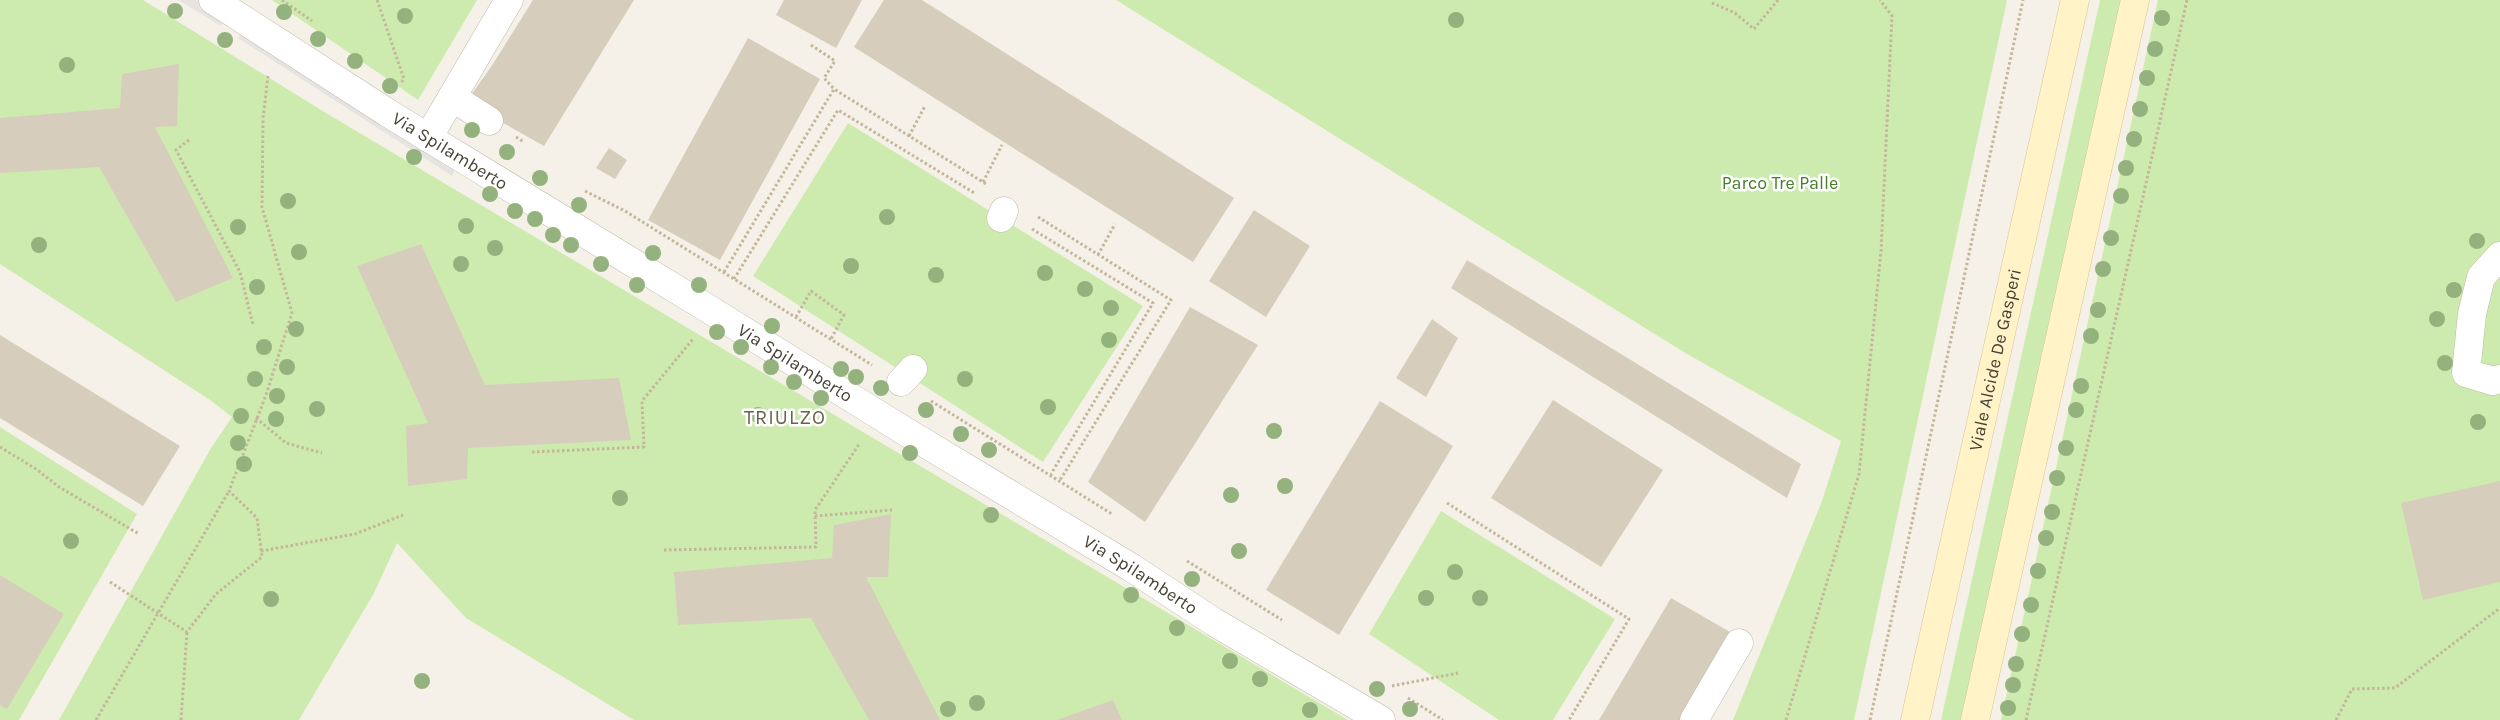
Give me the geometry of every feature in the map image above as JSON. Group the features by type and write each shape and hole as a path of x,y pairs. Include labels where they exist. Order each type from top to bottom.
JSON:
{"street":[{"name":"Via Spilamberto","path":"213,0 428,138 1132,568 1214,622 1381,720"},
{"path":"428,138 509,0"},
{"name":"Viale Alcide De Gasperi","path":"1915,720 2075,0"},
{"path":"1974,720 2135,0"},
{"path":"449,103 489,121"},
{"path":"2495,273 2481,277 2472,314 2466,373 2493,381 2500,379"},
{"path":"1694,720 1739,643"}],"path":[{"path":"282,0 314,22"},
{"path":"377,0 404,79 388,113"},
{"path":"1786,720 1859,474 1883,222 1892,16 1880,0"},
{"path":"1870,720 2023,0"},
{"path":"2026,720 2187,0"},
{"path":"1712,3 1735,13 1754,29 1775,1"},
{"path":"810,45 834,61 824,78 834,89 991,188"},
{"path":"394,77 449,103"},
{"path":"96,720 229,491 292,313 262,207 263,119 268,78"},
{"path":"724,272 834,89"},
{"path":"909,136 925,106"},
{"path":"734,279 838,110 1002,215 1153,303 1051,475"},
{"path":"189,140 176,150 240,272 253,325"},
{"path":"983,182 1002,145"},
{"path":"581,189 625,211 831,339 907,376 1051,475 1114,515"},
{"path":"1032,214 1171,300 1060,480"},
{"path":"1098,255 1116,224"},
{"path":"796,317 811,291 844,315 831,339"},
{"path":"532,452 644,447 642,401 692,340 707,308"},
{"path":"664,550 816,547 815,510 861,441 882,417"},
{"path":"256,418 286,442 322,454"},
{"path":"0,447 36,469 59,487 139,534"},
{"path":"181,720 186,632 216,594 262,557 256,518 229,491"},
{"path":"1447,503 1629,618 1568,720"},
{"path":"815,516 892,510"},
{"path":"261,551 355,534 403,515"},
{"path":"1186,560 1288,623"},
{"path":"110,582 186,632"},
{"path":"2336,720 2352,689 2395,688 2500,608"},
{"path":"1397,691 1389,687 1458,673"},
{"path":"1405,696 1443,720"}],"green space":[{"path":"0,0 143,0 326,113 1348,720 634,720 466,618 397,543 374,593 299,720 59,720 211,448 232,417 210,400 0,264"},
{"path":"272,0 477,0 418,100"},
{"name":"Parco Tre Palle","path":"1116,0 2007,0 1854,720 1733,720 1822,501 1841,441 1687,354"},
{"path":"2100,0 2121,0 1965,720 1941,720"},
{"path":"2158,0 2500,0 2500,720 2001,720"},
{"path":"848,123 1143,306 1043,462 753,276"},
{"path":"0,427 137,514 19,720 0,720"},
{"path":"1441,511 1615,619 1553,720 1499,720 1369,634"}],"shaded area":[{"path":"178,0 196,0 224,18 221,26"},
{"path":"245,30 457,164 452,176 238,38"}],"building":[{"path":"533,0 634,0 544,146 466,102 491,67"},
{"path":"784,0 862,0 836,48 776,15"},
{"path":"884,0 922,0 1234,198 1193,262 854,47"},
{"path":"748,38 820,79 720,260 648,220"},
{"path":"179,64 177,126 155,127 233,278 176,302 99,167 0,173 0,118 120,108 122,74"},
{"path":"609,148 627,160 615,179 596,168"},
{"path":"1254,210 1310,246 1266,317 1209,281"},
{"path":"421,244 485,385 619,378 631,440 468,448 467,479 408,486 406,426 428,423 357,266"},
{"path":"1467,260 1801,464 1787,498 1451,288"},
{"path":"1190,307 1258,345 1145,522 1088,482"},
{"path":"1432,319 1458,338 1426,397 1396,378"},
{"path":"0,335 180,446 143,506 0,418"},
{"path":"1553,400 1663,470 1601,567 1491,498"},
{"path":"1380,401 1453,446 1339,635 1266,590"},
{"path":"2500,481 2500,582 2423,600 2401,503"},
{"path":"891,514 888,577 866,577 940,720 869,720 811,618 678,625 674,572 832,558 834,525"},
{"path":"0,575 64,614 7,709 0,705"},
{"path":"1671,598 1737,636 1687,720 1599,720"},
{"path":"1113,700 1122,720 1057,720"}],"district":[{"name":"TRIULZO","path":"785,417"}]}
